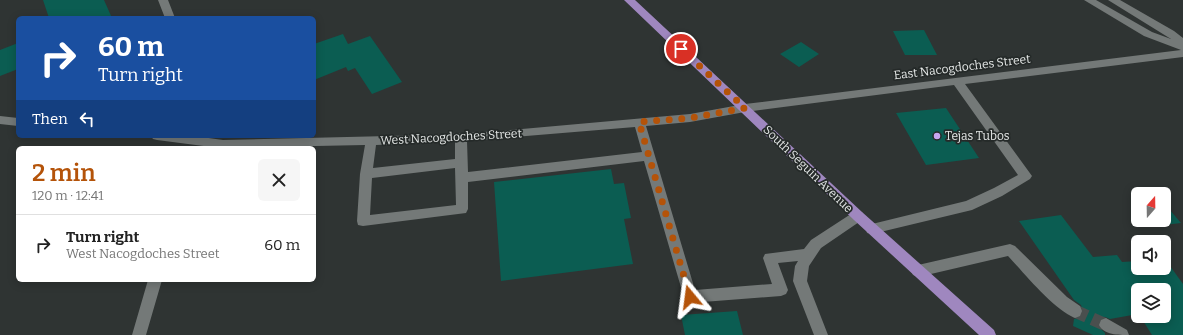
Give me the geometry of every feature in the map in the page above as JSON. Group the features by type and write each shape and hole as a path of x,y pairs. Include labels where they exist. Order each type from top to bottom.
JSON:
{"main road":[{"name":"South Seguin Avenue","path":"629,0 858,216 989,335"}],"street":[{"path":"163,0 169,16"},
{"path":"1089,0 1148,34 1183,47"},
{"path":"1113,0 1170,33 1183,43"},
{"name":"East Nacogdoches Street","path":"745,108 1183,53"},
{"path":"872,229 968,206 998,192 1026,176 957,81"},
{"name":"West Nacogdoches Street","path":"170,138 222,144 371,141 500,135 690,118 745,108"},
{"path":"0,120 16,122"},
{"path":"639,122 690,297 781,290 770,258 808,254"},
{"path":"371,141 366,174 363,221 462,209 460,178 461,137"},
{"path":"460,178 649,156"},
{"path":"366,174 461,163"},
{"path":"821,335 800,281 802,266 808,254 816,244 858,216"},
{"path":"918,271 1010,250 1062,302 1075,311"},
{"path":"139,335 154,282"}],"building":[{"path":"43,0 104,0 111,16 48,16"},
{"path":"924,30 937,55 905,55 893,31"},
{"path":"343,34 348,44 370,36 402,82 372,94 355,68 348,71 346,67 316,79 316,43"},
{"path":"801,42 819,54 799,67 780,54"},
{"path":"16,44 16,70 0,76 0,50"},
{"name":"Tejas Tubos","path":"946,108 979,158 926,165 896,113"},
{"path":"611,169 614,184 624,183 631,218 624,219 633,264 501,281 494,182"},
{"path":"1171,211 1181,223 1171,224"},
{"path":"1061,215 1093,257 1117,255 1122,262 1131,261 1131,275 1171,275 1171,267 1183,284 1183,335 1152,335 1144,323 1171,323 1171,283 1131,283 1131,315 1110,319 1105,317 1100,319 1098,326 1105,333 1105,335 1093,335 1073,326 1074,319 1081,317 1083,312 1081,305 1074,300 1019,221"},
{"path":"737,311 743,335 685,335 681,315"}],"tunnel":[{"path":"1075,311 1106,325"}],"place":[{"name":"Tejas Tubos","path":"937,136"}],"route":[{"path":"681,49 745,108 690,118 639,122 690,297"}]}
